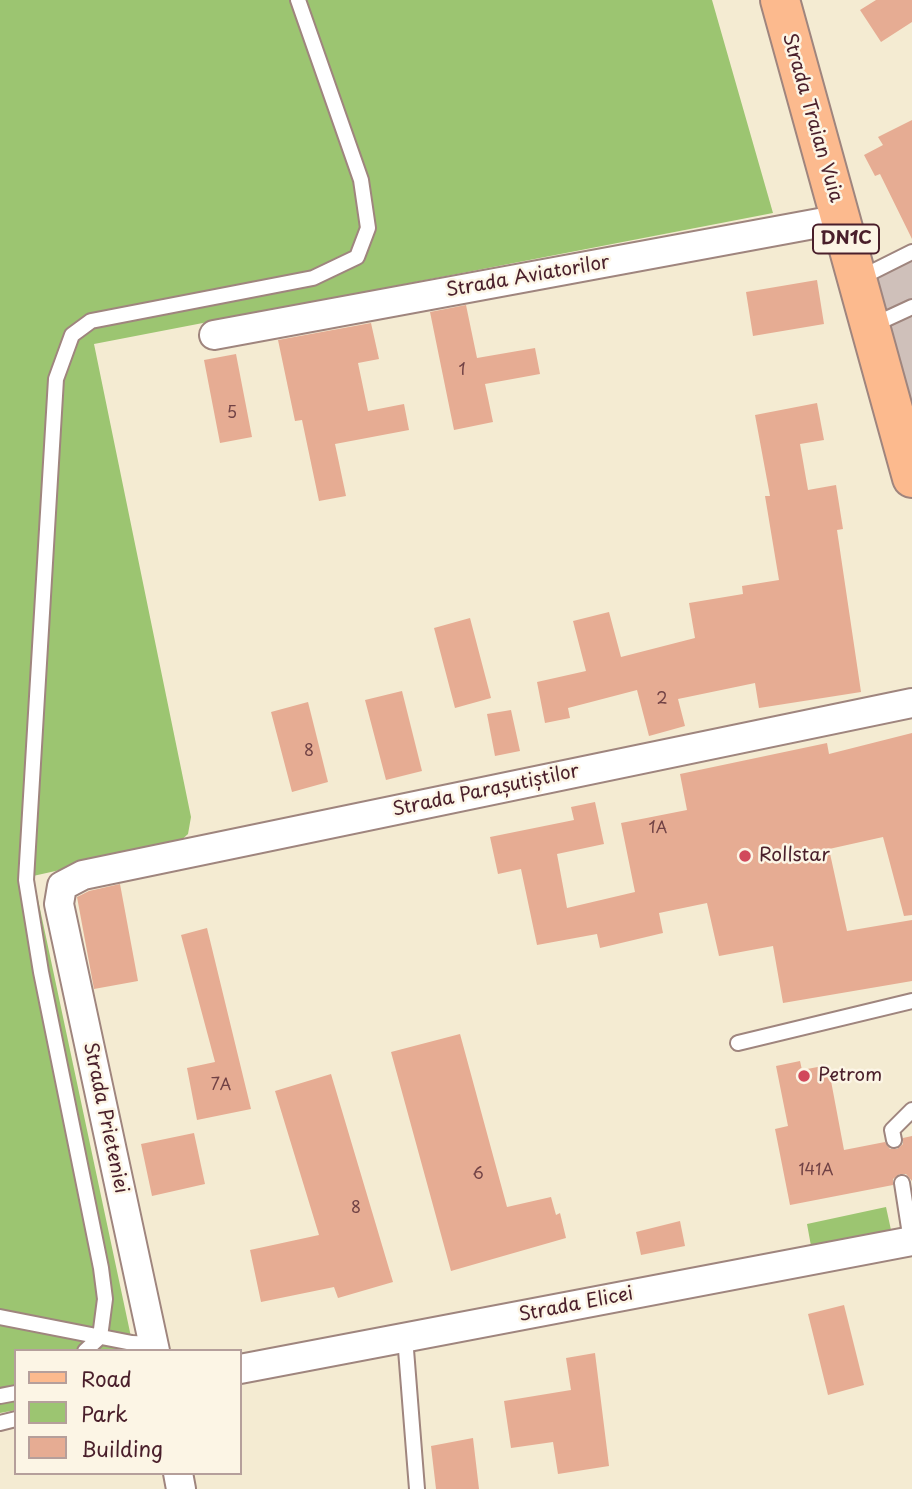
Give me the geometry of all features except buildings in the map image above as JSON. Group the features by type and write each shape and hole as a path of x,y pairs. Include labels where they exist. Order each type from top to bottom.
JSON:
{"main road":[{"name":"Strada Traian Vuia","path":"780,0 912,478"}],"street":[{"name":"Strada Aviatorilor","path":"214,335 841,219"},
{"name":"Strada Parașutiștilor","path":"62,886 83,875 912,703"},
{"name":"Strada Prieteniei","path":"62,886 59,904 154,1347"},
{"name":"Strada Elicei","path":"242,1369 911,1241"}],"lane":[{"path":"87,1349 100,1337 105,1300 101,1268 41,972 26,880 57,379 72,335 91,321 313,278 357,257 368,228 361,180 298,0"},
{"path":"857,280 912,252"},
{"path":"870,327 912,307"},
{"path":"738,1043 912,1001"},
{"path":"894,1140 892,1130 912,1110"},
{"path":"902,1183 911,1241"},
{"path":"0,1317 154,1347"},
{"path":"405,1337 417,1489"}],"shaded area":[{"path":"912,252 912,414 871,273"}],"green space":[{"path":"0,0 712,0 773,213 94,344 191,817 188,834 177,844 33,876 134,1349 14,1349 14,1410 0,1413"},
{"path":"886,1207 891,1230 811,1246 807,1224"}],"place":[{"name":"Rollstar","path":"745,856"},
{"name":"Petrom","path":"804,1076"}]}
